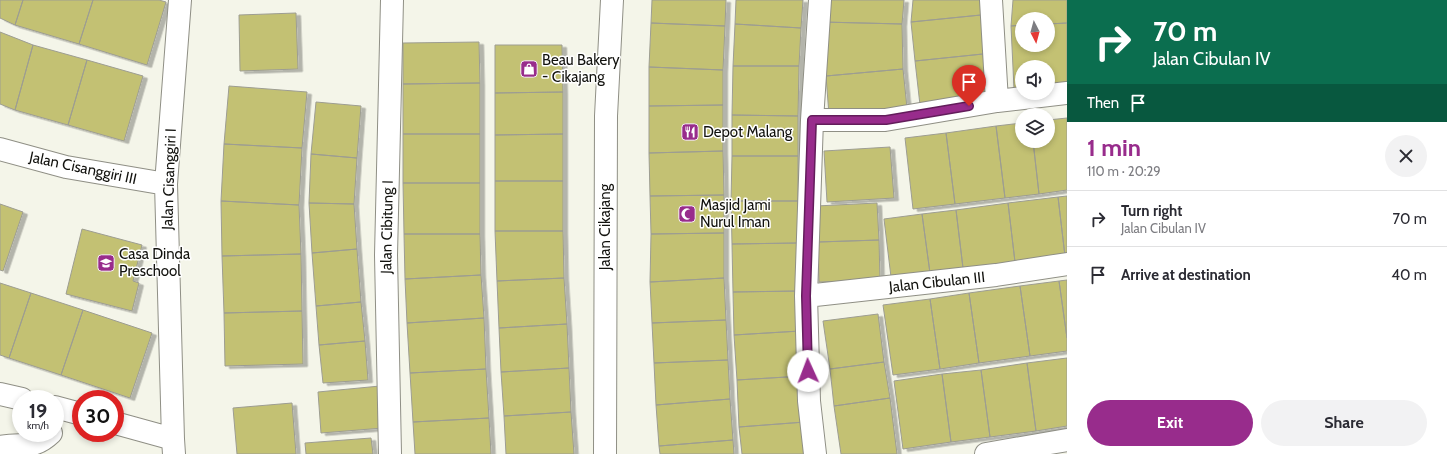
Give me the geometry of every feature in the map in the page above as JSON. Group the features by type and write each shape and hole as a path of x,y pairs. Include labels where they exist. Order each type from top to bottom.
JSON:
{"street":[{"name":"Jalan Cisanggiri I","path":"173,447 166,184 180,0"},
{"name":"Jalan Cibitung I","path":"390,454 386,255 392,0"},
{"name":"Jalan Cikajang","path":"605,454 606,116 612,0"},
{"path":"815,454 809,401 806,296 812,120 820,0"},
{"path":"991,0 997,101"},
{"path":"812,120 886,120 997,101 1067,93"},
{"name":"Jalan Cisanggiri III","path":"0,149 66,167 166,184"},
{"name":"Jalan Cibulan III","path":"806,296 996,276 1067,264"},
{"path":"0,394 12,397"},
{"path":"124,427 173,447"},
{"path":"986,454 1067,440"},
{"path":"0,446 31,446 41,442"}],"building":[{"path":"0,0 23,0 15,25 0,18"},
{"path":"23,0 93,0 79,44 15,25"},
{"path":"93,0 159,0 166,2 147,65 79,44"},
{"path":"652,0 726,0 725,26 651,23"},
{"path":"736,0 803,0 801,28 735,24"},
{"path":"824,0 904,0 902,24 822,22"},
{"path":"913,0 983,0 981,15 911,22"},
{"path":"1013,0 1067,0 1067,23 1055,24 1055,12 1015,12 1015,26 1011,26"},
{"path":"296,13 298,69 240,71 239,15"},
{"path":"981,15 983,54 915,61 911,22"},
{"path":"822,22 902,24 903,69 826,76"},
{"path":"651,23 725,26 723,70 649,67"},
{"path":"1067,23 1067,86 1055,87 1055,60 1015,60 1014,89 1011,26 1015,26 1015,52 1055,52 1055,24"},
{"path":"735,24 801,28 799,66 733,66"},
{"path":"0,32 33,45 15,110 0,104"},
{"path":"479,42 480,83 403,84 403,43"},
{"path":"33,45 87,60 68,125 15,110"},
{"name":"Beau Bakery - Cikajang","path":"495,45 562,45 563,92 495,93"},
{"path":"983,54 988,98 920,105 915,61"},
{"path":"87,60 143,76 124,141 68,125"},
{"path":"733,66 799,66 798,116 732,115"},
{"path":"649,67 723,70 723,105 649,106"},
{"path":"903,69 907,108 829,115 826,76"},
{"path":"480,83 480,134 403,134 403,84"},
{"path":"229,86 307,92 302,148 224,144"},
{"path":"563,92 563,134 495,135 495,93"},
{"path":"316,102 361,106 357,158 311,154"},
{"path":"723,105 723,151 649,153 649,106"},
{"path":"732,115 798,116 798,156 732,156"},
{"path":"1067,118 1067,190 1039,194 1034,148 1055,148 1055,119"},
{"path":"1015,124 1015,148 1034,148 1039,194 1005,198 996,126"},
{"path":"996,126 1005,198 955,204 946,133"},
{"path":"946,133 955,204 913,209 905,138"},
{"path":"403,134 480,134 480,183 403,183"},
{"path":"563,134 563,181 495,181 495,135"},
{"path":"224,144 302,148 299,205 221,201"},
{"path":"890,147 894,198 827,202 824,151"},
{"path":"723,151 724,195 650,196 649,153"},
{"path":"311,154 357,158 354,204 309,203"},
{"path":"732,156 798,156 798,201 731,201"},
{"path":"495,181 563,181 563,231 495,231"},
{"path":"403,183 480,183 480,234 404,234"},
{"name":"Masjid Jami Nurul Iman","path":"724,195 724,233 651,234 650,196"},
{"path":"1067,196 1067,255 1065,256 1058,197"},
{"path":"1058,197 1065,256 1015,262 1008,203"},
{"path":"221,201 299,205 301,254 222,256"},
{"path":"731,201 798,201 798,243 732,244"},
{"path":"309,203 354,204 357,249 312,253"},
{"path":"877,203 879,240 818,242 816,206"},
{"path":"1008,203 1015,262 963,268 956,210"},
{"path":"0,204 23,212 3,271 0,270"},
{"path":"956,210 963,268 930,273 922,214"},
{"path":"922,214 930,273 891,277 884,219"},
{"name":"Casa Dinda Preschool","path":"82,229 142,245 133,281 139,283 132,311 66,294"},
{"path":"495,231 563,231 564,278 497,281"},
{"path":"724,233 724,278 650,282 651,234"},
{"path":"404,234 480,234 481,275 405,279"},
{"path":"879,240 880,280 819,282 818,242"},
{"path":"798,243 799,291 733,292 732,244"},
{"path":"357,249 361,302 316,306 312,253"},
{"path":"301,254 302,311 224,313 222,256"},
{"path":"481,275 484,318 407,323 405,279"},
{"path":"564,278 567,324 499,328 497,281"},
{"path":"724,278 726,320 652,323 650,282"},
{"path":"1067,280 1067,338 1059,281"},
{"path":"1059,281 1067,338 1067,351 1030,356 1020,286"},
{"path":"0,283 31,293 9,358 0,355"},
{"path":"1020,286 1030,356 979,363 969,293"},
{"path":"799,291 800,331 734,335 733,292"},
{"path":"31,293 83,310 61,375 9,358"},
{"path":"969,293 979,363 940,369 930,299"},
{"path":"930,299 940,369 893,375 883,305"},
{"path":"361,302 365,341 319,345 316,306"},
{"path":"83,310 152,333 130,398 124,396 124,390 106,390 61,375"},
{"path":"302,311 303,364 225,366 224,313"},
{"path":"878,314 884,362 830,369 823,321"},
{"path":"484,318 486,369 410,373 407,323"},
{"path":"726,320 728,360 654,363 652,323"},
{"path":"567,324 569,368 501,372 499,328"},
{"path":"800,331 803,376 737,380 734,335"},
{"path":"365,341 368,380 323,383 319,345"},
{"path":"1067,358 1067,426 1036,431 1027,363"},
{"path":"728,360 730,399 656,405 654,363"},
{"path":"884,362 890,398 834,406 830,369"},
{"path":"1027,363 1036,431 990,437 981,370"},
{"path":"569,368 571,412 504,416 501,372"},
{"path":"486,369 489,418 413,422 410,373"},
{"path":"981,370 990,437 951,442 942,374"},
{"path":"942,374 951,442 903,449 894,381"},
{"path":"803,376 805,422 739,427 737,380"},
{"path":"380,386 383,428 321,433 318,392"},
{"path":"890,398 897,454 841,454 834,406"},
{"path":"730,399 733,440 659,446 656,405"},
{"path":"292,403 296,454 237,454 233,408"},
{"path":"571,412 574,454 506,454 504,416"},
{"path":"489,418 491,454 415,454 413,422"},
{"path":"805,422 808,454 742,454 739,427"},
{"path":"371,438 373,454 306,454 305,443"},
{"path":"733,440 734,454 660,454 659,446"}],"place":[{"name":"Beau Bakery - Cikajang","path":"529,69"},
{"name":"Depot Malang","path":"690,132"},
{"name":"Masjid Jami Nurul Iman","path":"687,214"},
{"name":"Casa Dinda Preschool","path":"106,263"}],"route":[{"path":"808,371 806,296 812,120 886,120 969,106"}]}
